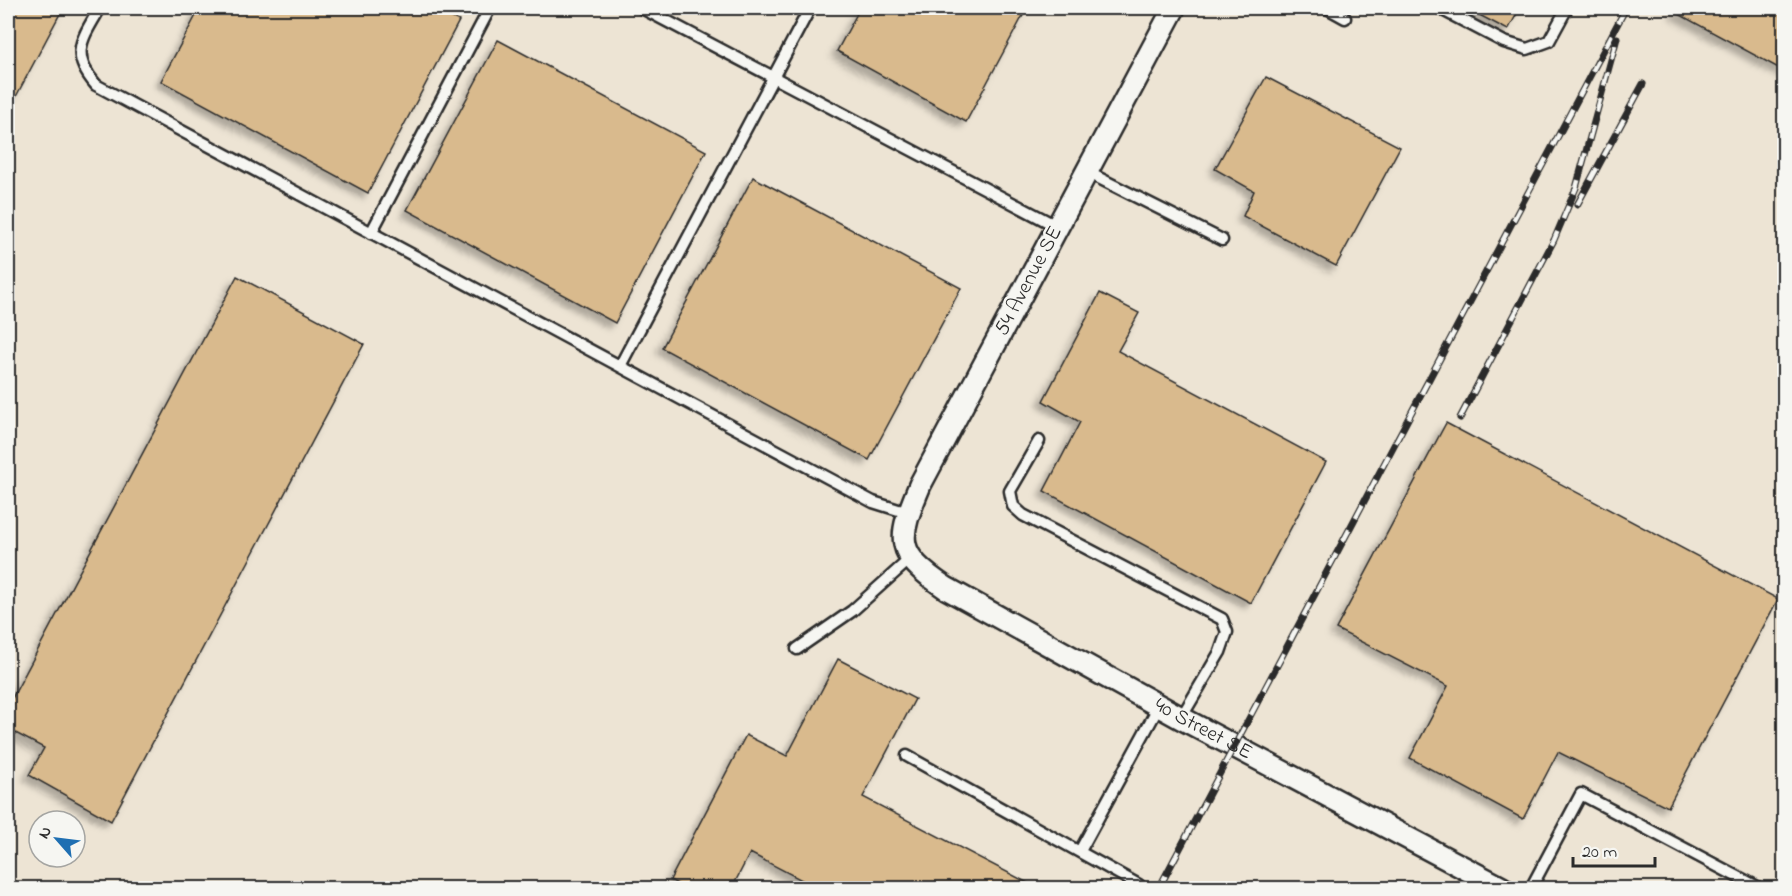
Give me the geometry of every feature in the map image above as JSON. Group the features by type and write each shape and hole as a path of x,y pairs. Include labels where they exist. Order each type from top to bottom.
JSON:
{"street":[{"name":"54 Avenue SE","path":"910,559 902,540 908,513 920,485 1174,8"},
{"name":"40 Street SE","path":"910,559 923,573 946,588 1181,718 1502,888"}],"lane":[{"path":"100,8 81,43 80,56 86,73 96,85 873,502 908,513"},
{"path":"370,233 490,8"},
{"path":"642,8 1058,227"},
{"path":"620,366 810,8"},
{"path":"1327,8 1345,18"},
{"path":"1439,8 1504,42 1527,49 1549,41 1567,8"},
{"path":"1087,172 1222,240"},
{"path":"1039,441 1010,491 1013,506 1023,515 1222,619 1227,632 1220,652 1181,718"},
{"path":"797,649 852,611 910,559"},
{"path":"1080,851 1159,706"},
{"path":"907,756 1139,885"},
{"path":"1531,888 1581,795 1759,888"}],"shaded area":[{"path":"8,8 1784,8 1784,888 8,888"}],"building":[{"path":"8,8 63,8 11,106 8,104"},
{"path":"200,8 433,8 459,21 368,193 161,81"},
{"path":"860,8 1027,8 966,122 837,51"},
{"path":"1466,8 1520,8 1508,30"},
{"path":"1677,8 1784,8 1784,71 1675,12"},
{"path":"498,40 706,151 615,323 407,210"},
{"path":"1266,77 1400,147 1336,266 1243,216 1254,191 1215,169"},
{"path":"753,177 961,288 869,460 662,348"},
{"path":"237,276 364,344 111,821 29,775 44,748 8,729 8,706"},
{"path":"1100,293 1139,313 1118,351 1326,462 1251,603 1044,491 1080,422 1043,401"},
{"path":"1446,423 1778,599 1668,807 1558,752 1523,819 1410,758 1448,686 1336,629"},
{"path":"838,659 915,699 863,797 1028,883 1025,888 817,888 750,853 732,888 685,888 670,880 746,735 787,756"}],"railway":[{"path":"1159,888 1626,8"},
{"path":"1460,418 1554,240 1576,188 1617,38"},
{"path":"1577,205 1643,84"}]}
